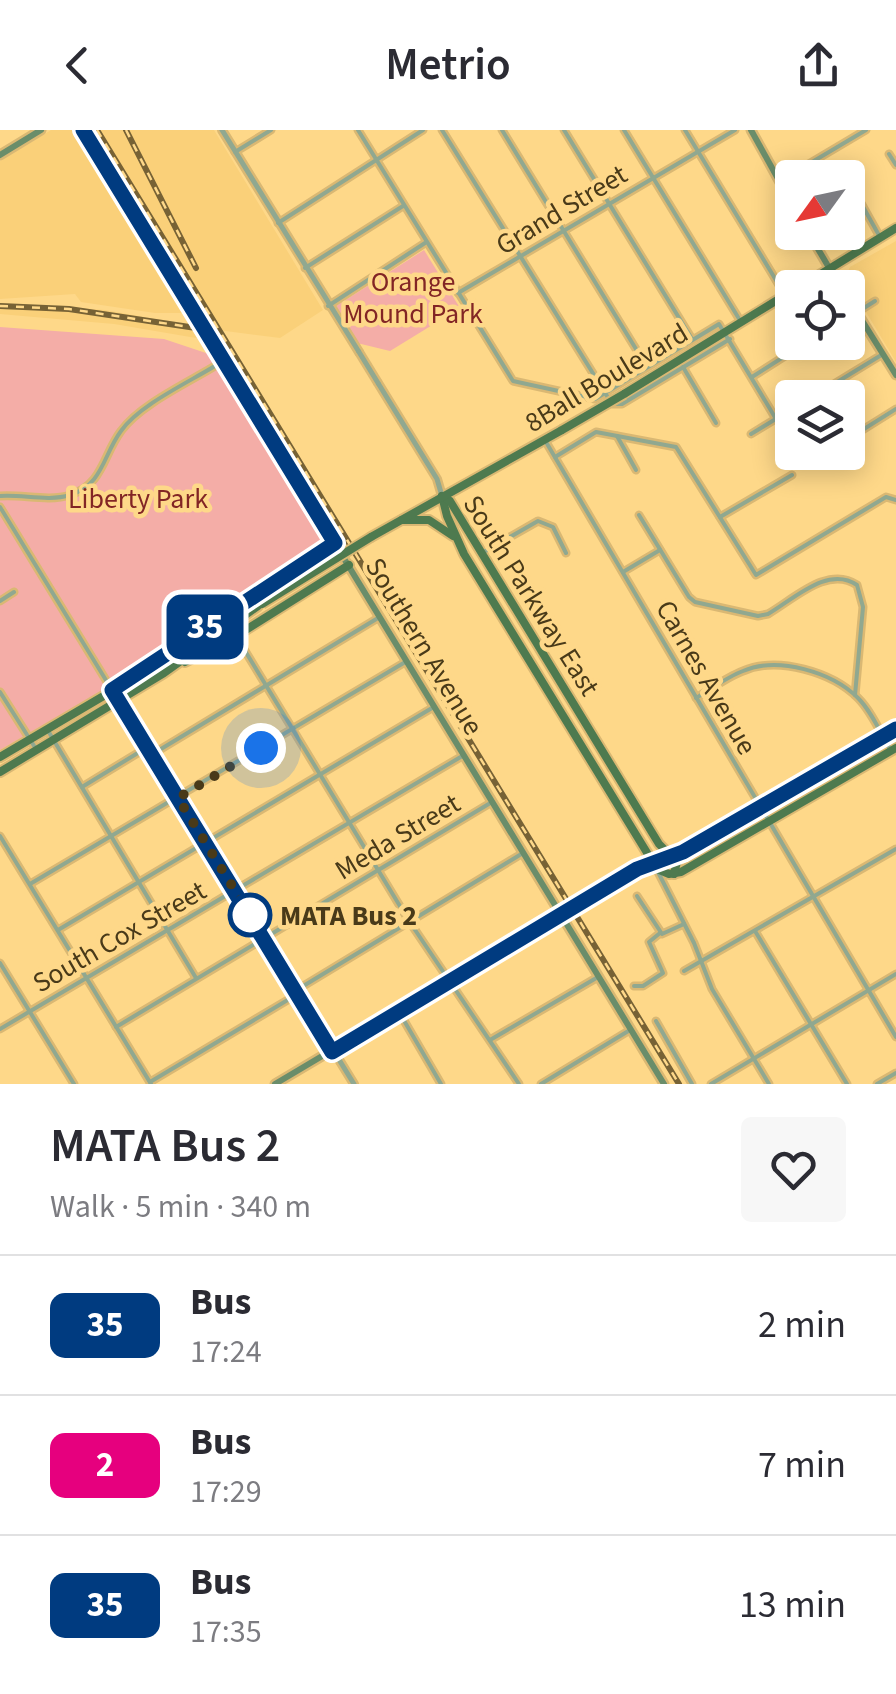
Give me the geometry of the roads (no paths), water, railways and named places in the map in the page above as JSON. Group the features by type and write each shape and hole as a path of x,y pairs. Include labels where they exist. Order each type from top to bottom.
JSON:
{"main road":[{"path":"1,152 41,130"},
{"name":"Southern Avenue","path":"83,130 664,1084"},
{"path":"752,132 775,172"},
{"path":"818,250 829,269 895,231"},
{"name":"8Ball Boulevard","path":"260,605 398,520 728,335 775,302"},
{"path":"865,326 896,375"},
{"name":"South Parkway East","path":"442,496 456,539 654,867"},
{"name":"South Parkway East","path":"442,496 450,501 658,844 672,857"},
{"path":"398,520 429,520 456,539"},
{"path":"150,667 335,543"},
{"path":"0,772 164,673 236,636 349,565"},
{"path":"0,758 260,605"},
{"path":"164,673 260,605"},
{"path":"521,648 534,640"},
{"path":"275,1084 637,869 654,867 896,729"},
{"path":"671,874 893,750"},
{"path":"671,874 678,866 672,857"},
{"path":"654,867 671,874"}],"street":[{"path":"222,130 437,479 442,496"},
{"path":"235,152 271,130"},
{"path":"358,130 513,381 595,399 718,324 775,417"},
{"path":"278,223 423,130"},
{"path":"442,130 612,404 622,404 728,335"},
{"path":"502,130 647,366"},
{"path":"564,130 692,339"},
{"path":"624,130 742,322"},
{"path":"685,130 777,270"},
{"name":"Grand Street","path":"458,293 735,130"},
{"path":"752,132 762,130"},
{"path":"815,160 866,130"},
{"path":"889,154 896,166"},
{"path":"306,268 404,205"},
{"path":"865,210 880,237"},
{"path":"328,306 426,241"},
{"path":"865,306 874,301"},
{"path":"840,380 883,354"},
{"path":"752,377 779,360"},
{"path":"0,496 58,498 86,488 101,472 120,432 136,416 224,361"},
{"path":"683,367 716,423"},
{"path":"865,428 896,409"},
{"path":"751,434 775,420"},
{"path":"555,456 596,432 681,451 756,575 886,498 896,500"},
{"path":"617,436 636,470"},
{"name":"Carnes Avenue","path":"545,440 896,1037"},
{"path":"720,517 792,475"},
{"path":"0,508 354,1084"},
{"path":"639,514 695,602 758,616 768,614 826,579 838,577 858,585 863,607 855,695"},
{"path":"482,553 538,521 553,526 566,553"},
{"path":"623,572 660,550"},
{"path":"0,601 14,592"},
{"path":"152,755 381,616"},
{"path":"236,636 378,872 519,1084"},
{"path":"30,884 407,661"},
{"path":"696,698 742,671 760,666 782,666 824,677 855,695 893,750"},
{"path":"0,692 36,749"},
{"path":"58,930 434,706"},
{"path":"47,728 196,978"},
{"path":"82,787 147,747"},
{"name":"South Cox Street","path":"0,1029 464,754"},
{"name":"Meda Street","path":"116,1027 492,802"},
{"path":"0,836 151,1083 523,852"},
{"path":"684,972 896,849"},
{"path":"654,867 712,989 769,1084"},
{"path":"666,890 671,874"},
{"path":"638,896 660,933"},
{"path":"634,986 643,986 663,972 649,942 684,924"},
{"path":"755,930 846,1084"},
{"path":"0,963 74,1084"},
{"path":"711,1084 896,974"},
{"path":"490,1040 598,976"},
{"path":"399,1012 441,1084"},
{"path":"656,1021 692,1084"},
{"path":"540,1084 630,1030"},
{"path":"877,1084 896,1073"}],"railway":[{"path":"97,130 679,1084"},
{"path":"126,130 196,268"},
{"path":"0,306 69,309 196,328"}],"place":[{"name":"MATA Bus 2","path":"250,915"}],"park label":[{"name":"Orange Mound Park","path":"413,297"},
{"name":"Liberty Park","path":"138,498"}]}
